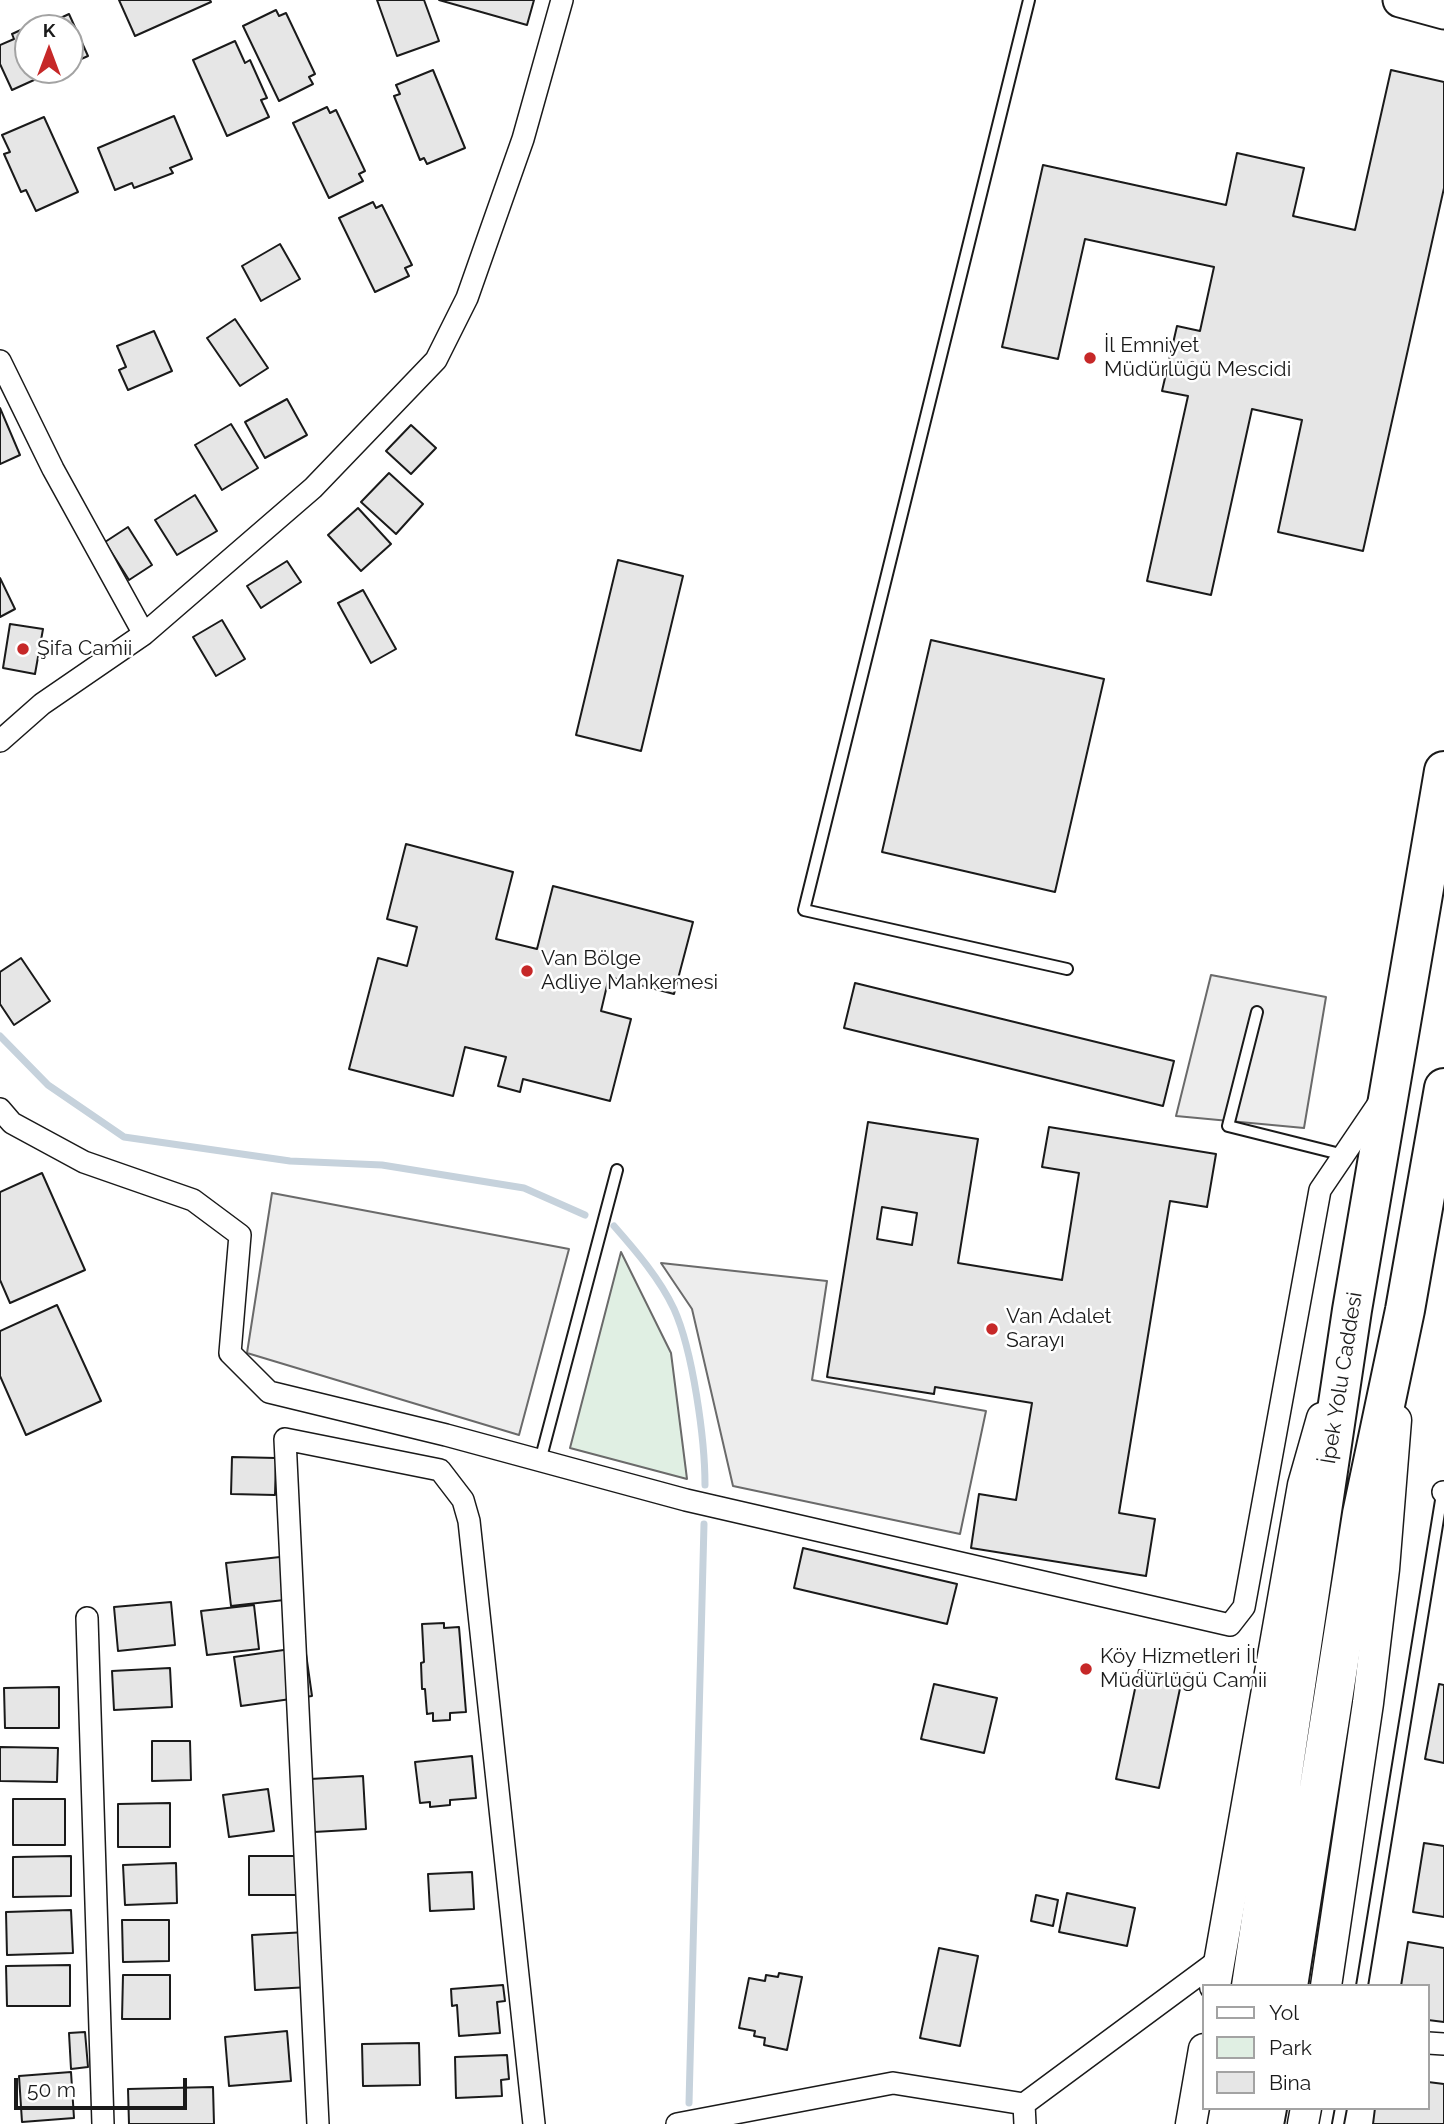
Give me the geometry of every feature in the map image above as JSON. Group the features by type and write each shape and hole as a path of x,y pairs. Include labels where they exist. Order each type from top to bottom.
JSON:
{"highway":[{"name":"İpek Yolu Caddesi","path":"1251,1984 1352,1310 1444,771"},
{"name":"İpek Yolu Caddesi","path":"1288,1984 1362,1514 1405,1310 1444,1088"}],"main road":[{"path":"1400,0 1444,12"}],"street":[{"path":"0,741 42,704 144,635 313,488 436,360 467,298 523,139 562,0"},
{"path":"0,361 52,469 144,635"},
{"path":"0,1109 12,1123 84,1162 193,1200 240,1235 230,1353 269,1392 446,1435 686,1500 1230,1625 1244,1607 1320,1189 1389,1088"},
{"path":"677,2124 893,2083 1025,2114 1217,1972 1303,1485 1352,1310"},
{"path":"1326,1984 1368,1703 1384,1569 1405,1310"},
{"path":"318,2124 285,1439 440,1470 463,1500 470,1535 534,2124"},
{"path":"87,1618 103,2124"},
{"path":"1191,2124 1202,2061"}],"lane":[{"path":"1029,0 804,911 1067,969"},
{"path":"1257,1012 1228,1126 1344,1155"},
{"path":"540,1461 617,1170"},
{"path":"1362,1984 1443,1489"}],"green space":[{"path":"621,1252 671,1353 687,1479 570,1448"}],"shaded area":[{"path":"1211,975 1326,997 1304,1128 1176,1116"},
{"path":"272,1193 569,1249 519,1435 247,1353"},
{"path":"661,1263 827,1281 812,1380 986,1411 960,1534 733,1486 692,1309"}],"building":[{"path":"119,0 210,0 211,2 135,36"},
{"path":"377,0 424,0 439,41 397,56"},
{"path":"439,0 534,0 527,25"},
{"path":"276,10 279,16 286,13 315,74 309,77 313,84 279,101 243,26"},
{"path":"14,39 14,84 25,84 12,90 0,64 0,45"},
{"path":"235,41 245,63 250,60 267,98 261,100 269,117 227,136 193,60"},
{"path":"433,70 465,148 427,164 424,158 420,160 394,96 400,94 396,85"},
{"path":"1391,70 1444,82 1444,188 1363,551 1278,532 1302,420 1252,409 1211,595 1147,581 1188,396 1162,391 1177,326 1200,331 1214,267 1085,239 1058,359 1002,347 1043,165 1226,205 1237,153 1304,168 1293,216 1355,230"},
{"path":"327,107 330,113 336,110 365,171 359,174 363,181 329,198 293,123"},
{"path":"174,116 192,159 170,168 173,173 134,188 132,183 115,190 98,148"},
{"path":"44,117 78,192 36,211 26,190 21,192 4,154 10,152 2,135"},
{"path":"373,202 376,208 382,205 412,265 405,268 409,276 375,292 339,218"},
{"path":"280,244 300,279 261,301 242,266"},
{"path":"235,319 268,368 240,386 207,338"},
{"path":"154,331 172,371 128,390 119,370 126,367 117,346"},
{"path":"287,399 307,435 265,458 245,422"},
{"path":"0,408 20,455 0,464"},
{"path":"231,424 258,468 222,490 195,445"},
{"path":"411,425 436,448 411,474 386,451"},
{"path":"389,473 423,504 396,534 361,502"},
{"path":"195,495 217,531 177,555 155,520"},
{"path":"358,508 391,544 361,571 328,535"},
{"path":"128,527 152,565 129,580 105,542"},
{"path":"618,560 683,576 641,751 576,735"},
{"path":"287,561 301,582 261,608 247,586"},
{"path":"0,578 15,609 0,617"},
{"path":"363,590 396,649 371,663 338,603"},
{"path":"222,620 245,659 216,676 193,637"},
{"name":"Şifa Camii","path":"10,624 43,629 35,674 3,668"},
{"path":"931,640 1104,679 1055,892 882,852"},
{"name":"Van Bölge Adliye Mahkemesi","path":"406,844 513,872 496,939 537,949 553,886 693,922 674,994 609,977 601,1011 631,1019 610,1101 523,1079 520,1092 498,1086 506,1057 465,1047 453,1096 349,1069 378,958 407,966 417,927 387,919"},
{"path":"21,958 50,1001 14,1025 0,1004 0,972"},
{"path":"855,983 1174,1061 1163,1106 844,1028"},
{"name":"Van Adalet Sarayı","path":"868,1122 978,1139 958,1263 1062,1280 1079,1173 1042,1167 1049,1127 1216,1154 1207,1207 1170,1201 1119,1513 1155,1519 1146,1576 971,1548 979,1494 1016,1500 1032,1403 935,1387 934,1394 827,1377","holes":["882,1207 917,1213 912,1245 877,1239"]},
{"path":"42,1173 85,1270 10,1303 0,1280 0,1192"},
{"path":"57,1305 101,1401 26,1435 0,1376 0,1331"},
{"path":"232,1457 276,1458 275,1495 231,1494"},
{"path":"803,1548 957,1584 947,1624 794,1588"},
{"path":"289,1556 293,1599 231,1606 226,1563"},
{"path":"171,1602 175,1645 118,1651 114,1607"},
{"path":"254,1605 259,1649 207,1655 201,1611"},
{"path":"444,1623 444,1628 459,1627 466,1712 450,1713 450,1720 433,1721 433,1713 427,1714 425,1689 422,1689 422,1624"},
{"path":"305,1647 312,1696 241,1706 234,1657"},
{"path":"170,1668 172,1707 114,1710 112,1671"},
{"path":"1139,1670 1182,1679 1159,1788 1116,1779"},
{"path":"934,1684 997,1698 984,1753 921,1739"},
{"path":"1439,1684 1444,1685 1444,1763 1425,1759"},
{"path":"59,1687 59,1728 5,1728 4,1688"},
{"path":"152,1741 190,1741 191,1780 152,1781"},
{"path":"0,1747 58,1748 57,1782 0,1781"},
{"path":"472,1756 476,1798 450,1800 450,1805 430,1807 430,1802 420,1803 415,1762"},
{"path":"363,1776 366,1829 314,1832 310,1779"},
{"path":"268,1789 274,1831 229,1837 223,1795"},
{"path":"13,1799 65,1799 65,1845 13,1845"},
{"path":"170,1803 170,1847 118,1847 118,1804"},
{"path":"1424,1843 1444,1846 1444,1917 1413,1912"},
{"path":"71,1856 71,1896 13,1897 13,1857"},
{"path":"249,1856 303,1856 303,1895 249,1895"},
{"path":"176,1863 177,1903 125,1905 123,1865"},
{"path":"472,1872 474,1909 430,1911 428,1874"},
{"path":"1067,1893 1135,1908 1127,1946 1059,1932"},
{"path":"1036,1895 1058,1900 1053,1926 1031,1921"},
{"path":"71,1910 73,1953 7,1955 6,1912"},
{"path":"122,1920 169,1920 169,1961 123,1962"},
{"path":"307,1932 310,1987 255,1990 252,1935"},
{"path":"1408,1942 1444,1948 1444,2022 1430,2020 1430,1984 1401,1984"},
{"path":"939,1948 978,1956 960,2046 920,2038"},
{"path":"70,1965 70,2006 7,2006 6,1966"},
{"path":"779,1973 802,1977 787,2050 764,2045 765,2038 754,2036 755,2031 739,2028 749,1978 765,1981 766,1975 778,1977"},
{"path":"123,1975 170,1975 170,2019 122,2019"},
{"path":"503,1985 505,2001 497,2002 500,2033 459,2036 457,2005 452,2006 451,1989"},
{"path":"287,2031 291,2081 229,2086 225,2037"},
{"path":"85,2032 88,2067 71,2069 69,2033"},
{"path":"419,2043 420,2085 363,2086 362,2044"},
{"path":"507,2055 509,2079 501,2080 502,2096 456,2098 455,2057"},
{"path":"71,2072 74,2118 22,2122 19,2076"},
{"path":"1430,2082 1444,2084 1444,2124 1373,2124 1375,2110 1430,2110"},
{"path":"213,2087 214,2124 129,2124 128,2089"}],"waterway":[{"path":"0,1036 48,1085 124,1137 290,1161 382,1165 524,1188 585,1215"},
{"path":"614,1226 662,1287 681,1327 697,1396 705,1485"},
{"path":"689,2103 704,1524"}],"place":[{"name":"İl Emniyet Müdürlüğü Mescidi","path":"1090,358"},
{"name":"Şifa Camii","path":"23,649"},
{"name":"Van Bölge Adliye Mahkemesi","path":"527,971"},
{"name":"Van Adalet Sarayı","path":"992,1329"},
{"name":"Köy Hizmetleri İl Müdürlüğü Camii","path":"1086,1669"}]}
